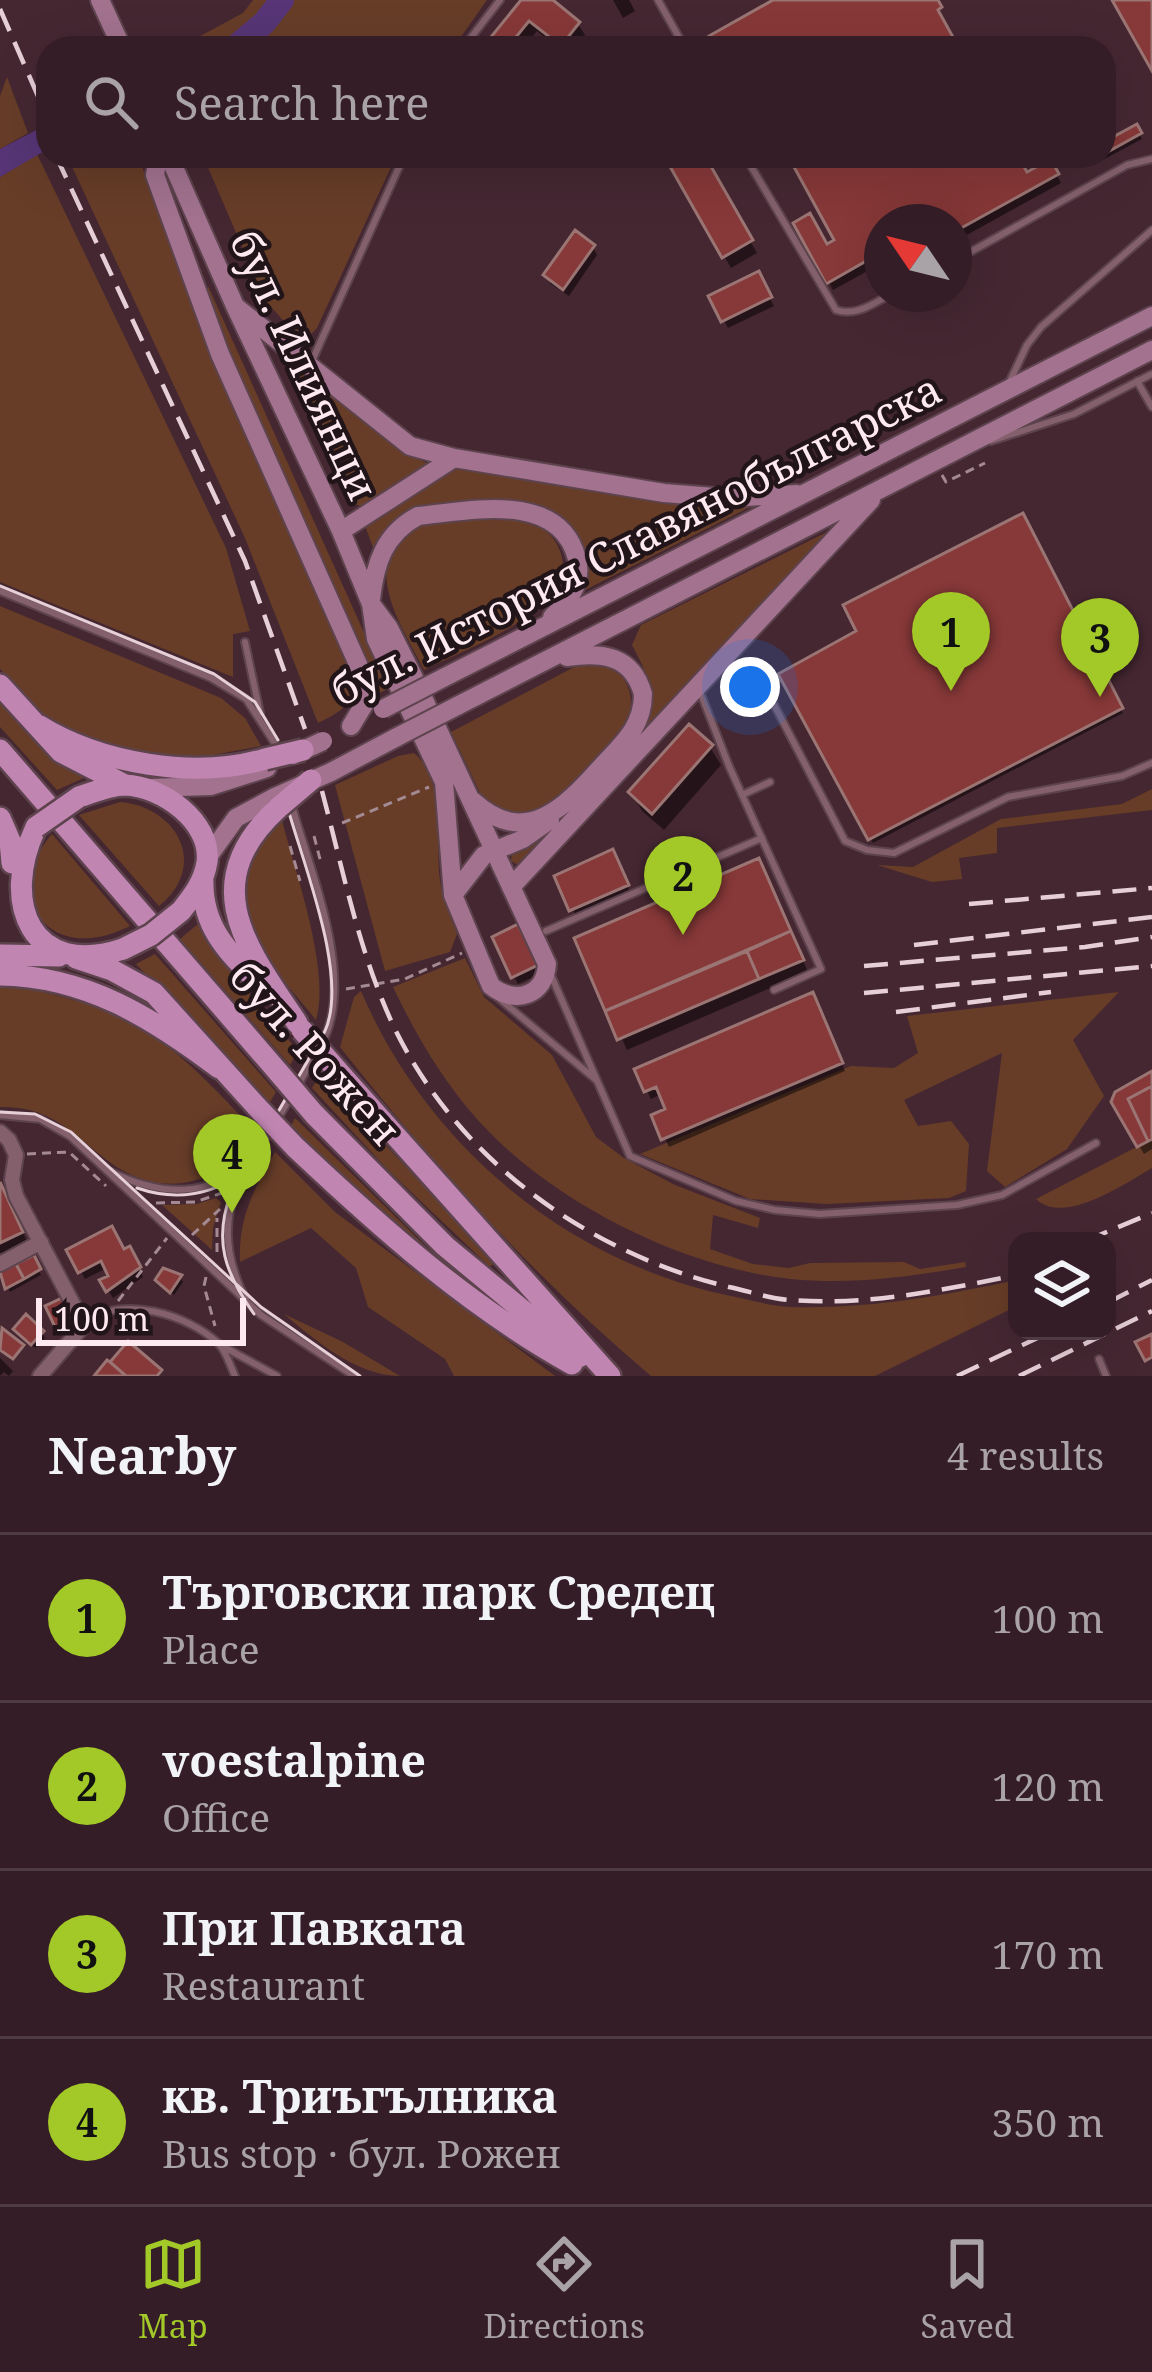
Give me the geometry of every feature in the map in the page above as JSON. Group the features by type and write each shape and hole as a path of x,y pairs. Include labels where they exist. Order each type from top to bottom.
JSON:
{"main road":[{"path":"104,8 117,36"},
{"path":"156,168 220,355 361,671 365,703 351,726"},
{"name":"бул. Илиянци","path":"174,168 341,531 371,604 376,639 444,782 453,896 491,986"},
{"path":"235,306 410,446 454,458 664,493 727,498 808,494"},
{"name":"бул. История Славянобългарска","path":"313,746 1152,316"},
{"name":"бул. История Славянобългарска","path":"321,776 1152,350"},
{"path":"341,531 454,458"},
{"path":"511,887 880,491"},
{"path":"371,604 381,552 406,522 418,516 508,509 534,513 556,524 571,542 577,559 572,596 540,628"},
{"name":"бул. Илиянци","path":"371,604 389,628 547,964"},
{"path":"453,896 476,863 536,831 571,800 640,720 643,694 632,671 611,656 588,653 545,661"},
{"path":"0,685 73,760 164,797 188,815 201,833 208,857"},
{"path":"38,725 81,747 151,763 208,768 313,746"},
{"name":"бул. Рожен","path":"0,750 314,1114 445,1246 606,1376"},
{"path":"70,957 25,932 4,893 13,863 36,827 79,797 133,787 211,786 268,757"},
{"path":"299,1027 243,940 234,904 241,855 254,833 282,803 321,776"},
{"path":"468,796 492,815 523,822 554,814 571,800"},
{"path":"0,955 100,956 151,935 181,911 202,880 208,857 236,818 282,803"},
{"path":"0,818 13,863"},
{"name":"бул. Рожен","path":"202,880 205,910 218,939 606,1376"},
{"name":"бул. Рожен","path":"70,957 112,970 154,993 295,1147 453,1287 516,1334 592,1376"},
{"path":"491,986 513,997 529,994 545,979 547,964"},
{"path":"0,975 59,982 123,1004 165,1027 219,1068"}],"street":[{"path":"0,1132 9,1139 13,1188 84,1324 40,1376"},
{"path":"0,1264 41,1242"}],"lane":[{"path":"104,8 121,0"},
{"path":"472,36 500,0"},
{"path":"658,0 678,36"},
{"path":"972,251 1127,165 1152,159"},
{"path":"310,364 399,168"},
{"path":"752,168 836,310 846,314 864,308"},
{"path":"1006,392 1027,345 1041,327 1152,230"},
{"path":"964,449 1074,414 1152,374"},
{"path":"1137,381 1152,407"},
{"path":"0,591 211,678 246,700 260,716"},
{"path":"245,642 268,757"},
{"path":"754,666 844,841 866,850 894,854 1008,797 1122,776 1152,763"},
{"path":"698,686 821,969 774,990"},
{"path":"742,795 770,782"},
{"path":"247,1302 228,1262 226,1214 332,1025 337,998 336,968 282,803"},
{"path":"546,931 762,838"},
{"path":"547,964 630,1156 719,1195 775,1210 820,1214 957,1205 1002,1195 1096,1143"},
{"path":"491,986 503,1005 552,1040 598,1082"},
{"path":"0,1115 40,1119 70,1137 247,1302 292,1339 354,1376"},
{"path":"105,1169 160,1191 200,1189 240,1169 262,1146"},
{"path":"84,1324 101,1311 169,1315 277,1376"},
{"path":"221,1345 235,1376"},
{"path":"1099,1359 1106,1376"}],"path":[{"path":"942,475 946,482 985,463"},
{"path":"342,823 444,782"},
{"path":"314,836 322,866"},
{"path":"290,846 300,881"},
{"path":"349,988 405,980 474,946"},
{"path":"8,1156 69,1152 77,1160"},
{"path":"191,1236 220,1209"},
{"path":"101,1311 119,1300 172,1232"},
{"path":"209,1267 204,1286 221,1345"}],"shaded area":[{"path":"253,0 487,0 462,36 200,36 243,13"},
{"path":"7,77 28,133 0,149 0,96"},
{"path":"36,130 36,156 0,177 0,149"},
{"path":"36,155 36,168 44,168 226,548 250,631 233,634 233,677 0,582 0,177"},
{"path":"73,168 143,168 212,348 350,670 352,690 347,704 318,723 245,538"},
{"path":"208,168 390,168 317,328 303,343 265,300"},
{"path":"208,286 389,688 376,695 369,665 221,335"},
{"path":"309,372 398,448 428,464 361,506 354,504 298,380"},
{"path":"461,465 684,503 760,502 579,593 582,555 573,529 555,514 529,506 466,506 406,514 393,522 374,550 364,523 443,470"},
{"path":"510,515 540,526 556,543 562,572 554,591 515,624 424,670 392,605 386,570 390,554 404,536 429,521"},
{"path":"837,527 528,860 511,861 512,851 546,833 641,733 651,698 648,678 632,645 641,625"},
{"path":"0,606 221,698 245,718 261,746 202,757 168,757 77,740 42,714 0,669"},
{"path":"580,664 611,664 627,684 631,704 626,725 598,764 546,814 504,814 483,799 451,732"},
{"path":"0,695 66,766 86,777 57,790 0,727"},
{"path":"414,753 435,795 440,880 457,934 450,952 385,971 335,785"},
{"path":"1152,789 1152,810 997,828 997,853 959,858 962,879 932,882 877,865 913,867 1001,819 1122,804"},
{"path":"120,802 158,815 180,841 182,874 159,906 79,815"},
{"path":"281,816 315,947 319,974 316,1020 258,943 242,899 242,876 250,852"},
{"path":"52,834 130,926 101,937 75,938 55,931 40,918 32,901 31,880 37,857"},
{"path":"198,924 225,965 298,1051 290,1065 180,939"},
{"path":"155,954 276,1092 270,1102 136,964"},
{"path":"465,958 484,997 552,1055 596,1137 675,1185 760,1218 758,1228 713,1215 710,1249 753,1264 789,1268 810,1263 904,1262 920,1269 965,1262 966,1267 835,1281 747,1272 657,1242 570,1196 495,1138 465,1105 426,1048 393,987"},
{"path":"0,985 105,1010 152,1035 216,1090 259,1136 257,1140 212,1174 177,1184 159,1183 122,1170 53,1119 21,1108 0,1107"},
{"path":"361,991 389,1047 424,1100 465,1147 511,1190 562,1227 617,1257 675,1281 783,1306 877,1304 1008,1282 1008,1310 875,1376 651,1376 566,1300 487,1219 340,1047 354,997"},
{"path":"1119,992 1073,1040 1104,1096 1067,1149 1005,1187 987,1171 1002,1053 904,1100 918,1126 951,1121 969,1144 966,1191 949,1198 827,1204 750,1199 640,1154 851,1066 894,1068 918,1053 907,1016"},
{"path":"320,1075 495,1262 490,1267 389,1171 312,1088"},
{"path":"295,1118 464,1284 349,1185 291,1126"},
{"path":"1152,1139 1152,1168 1110,1192 1062,1208 1036,1199"},
{"path":"275,1152 335,1212 555,1376 454,1376 445,1359 368,1307 356,1268 311,1228 240,1262 245,1218"},
{"path":"216,1198 221,1202 212,1250 162,1205 197,1204"},
{"path":"284,1314 343,1342 400,1376 353,1364"}],"building":[{"path":"521,0 553,0 580,22 569,36 548,36 529,21 517,36 492,36"},
{"path":"773,0 938,0 942,7 938,10 952,36 709,36"},
{"path":"1112,0 1152,0 1152,71"},
{"path":"1137,124 1142,133 1116,147 1116,135"},
{"path":"671,168 712,168 753,240 722,258"},
{"path":"795,168 1025,168 1027,172 1056,168 1059,174 972,222 972,204 864,204 864,262 826,284 793,223 810,213 827,244 834,240"},
{"path":"575,230 595,245 563,290 543,275"},
{"path":"759,271 772,297 721,322 708,296"},
{"path":"1023,513 1123,708 868,840 778,674 856,631 843,605"},
{"path":"689,724 713,745 652,814 628,792"},
{"path":"613,849 629,885 569,911 554,876"},
{"path":"759,858 791,931 605,1011 574,938"},
{"path":"518,924 538,965 511,978 492,937"},
{"path":"791,931 804,960 759,979 747,951"},
{"path":"747,951 759,979 617,1040 605,1011"},
{"path":"813,992 843,1063 661,1140 651,1115 665,1109 656,1087 644,1092 634,1069"},
{"path":"1152,1071 1152,1139 1137,1147 1111,1102 1115,1092"},
{"path":"1152,1086 1152,1139 1148,1141 1128,1099"},
{"path":"0,1182 23,1232 0,1243"},
{"path":"112,1226 141,1267 106,1292 99,1280 108,1276 101,1261 78,1273 66,1250"},
{"path":"34,1255 41,1269 24,1279 16,1264"},
{"path":"16,1264 24,1279 5,1289 0,1272"},
{"path":"163,1268 182,1275 170,1293 155,1280"},
{"path":"62,1298 73,1321 56,1329 45,1306"},
{"path":"26,1314 44,1331 31,1345 13,1329"},
{"path":"2,1328 24,1345 13,1359 0,1350"},
{"path":"1152,1334 1152,1357 1145,1361 1135,1342"},
{"path":"128,1341 162,1370 157,1376 126,1376 110,1362"},
{"path":"110,1362 126,1376 94,1376"}],"waterway":[{"path":"248,36 282,0"}],"tram line":[{"path":"0,586 214,674 255,702 278,740"},
{"path":"254,1314 225,1256 226,1210 231,1193 325,1031 331,1008 332,982 322,921 288,809"},
{"path":"0,1112 35,1114 71,1132 261,1307 360,1376"},
{"path":"137,1188 193,1194 244,1171"}],"railway":[{"path":"0,9 36,92"},
{"path":"62,168 245,561 305,729"},
{"path":"322,791 361,941 394,1027 421,1075 454,1119 533,1194 626,1251 677,1272 775,1298 877,1299 1008,1277"},
{"path":"969,904 1152,888"},
{"path":"914,945 1152,917"},
{"path":"864,966 1152,937"},
{"path":"864,993 1152,966"},
{"path":"896,1012 1051,992"},
{"path":"1107,1232 1152,1213"},
{"path":"1116,1298 1152,1280"},
{"path":"1019,1376 1152,1311"},
{"path":"957,1376 1033,1340"}],"place":[{"name":"Търговски парк Средец","path":"951,691"},
{"name":"При Павката","path":"1100,697"},
{"name":"voestalpine","path":"683,935"},
{"name":"кв. Триъгълника","path":"232,1213"}]}
